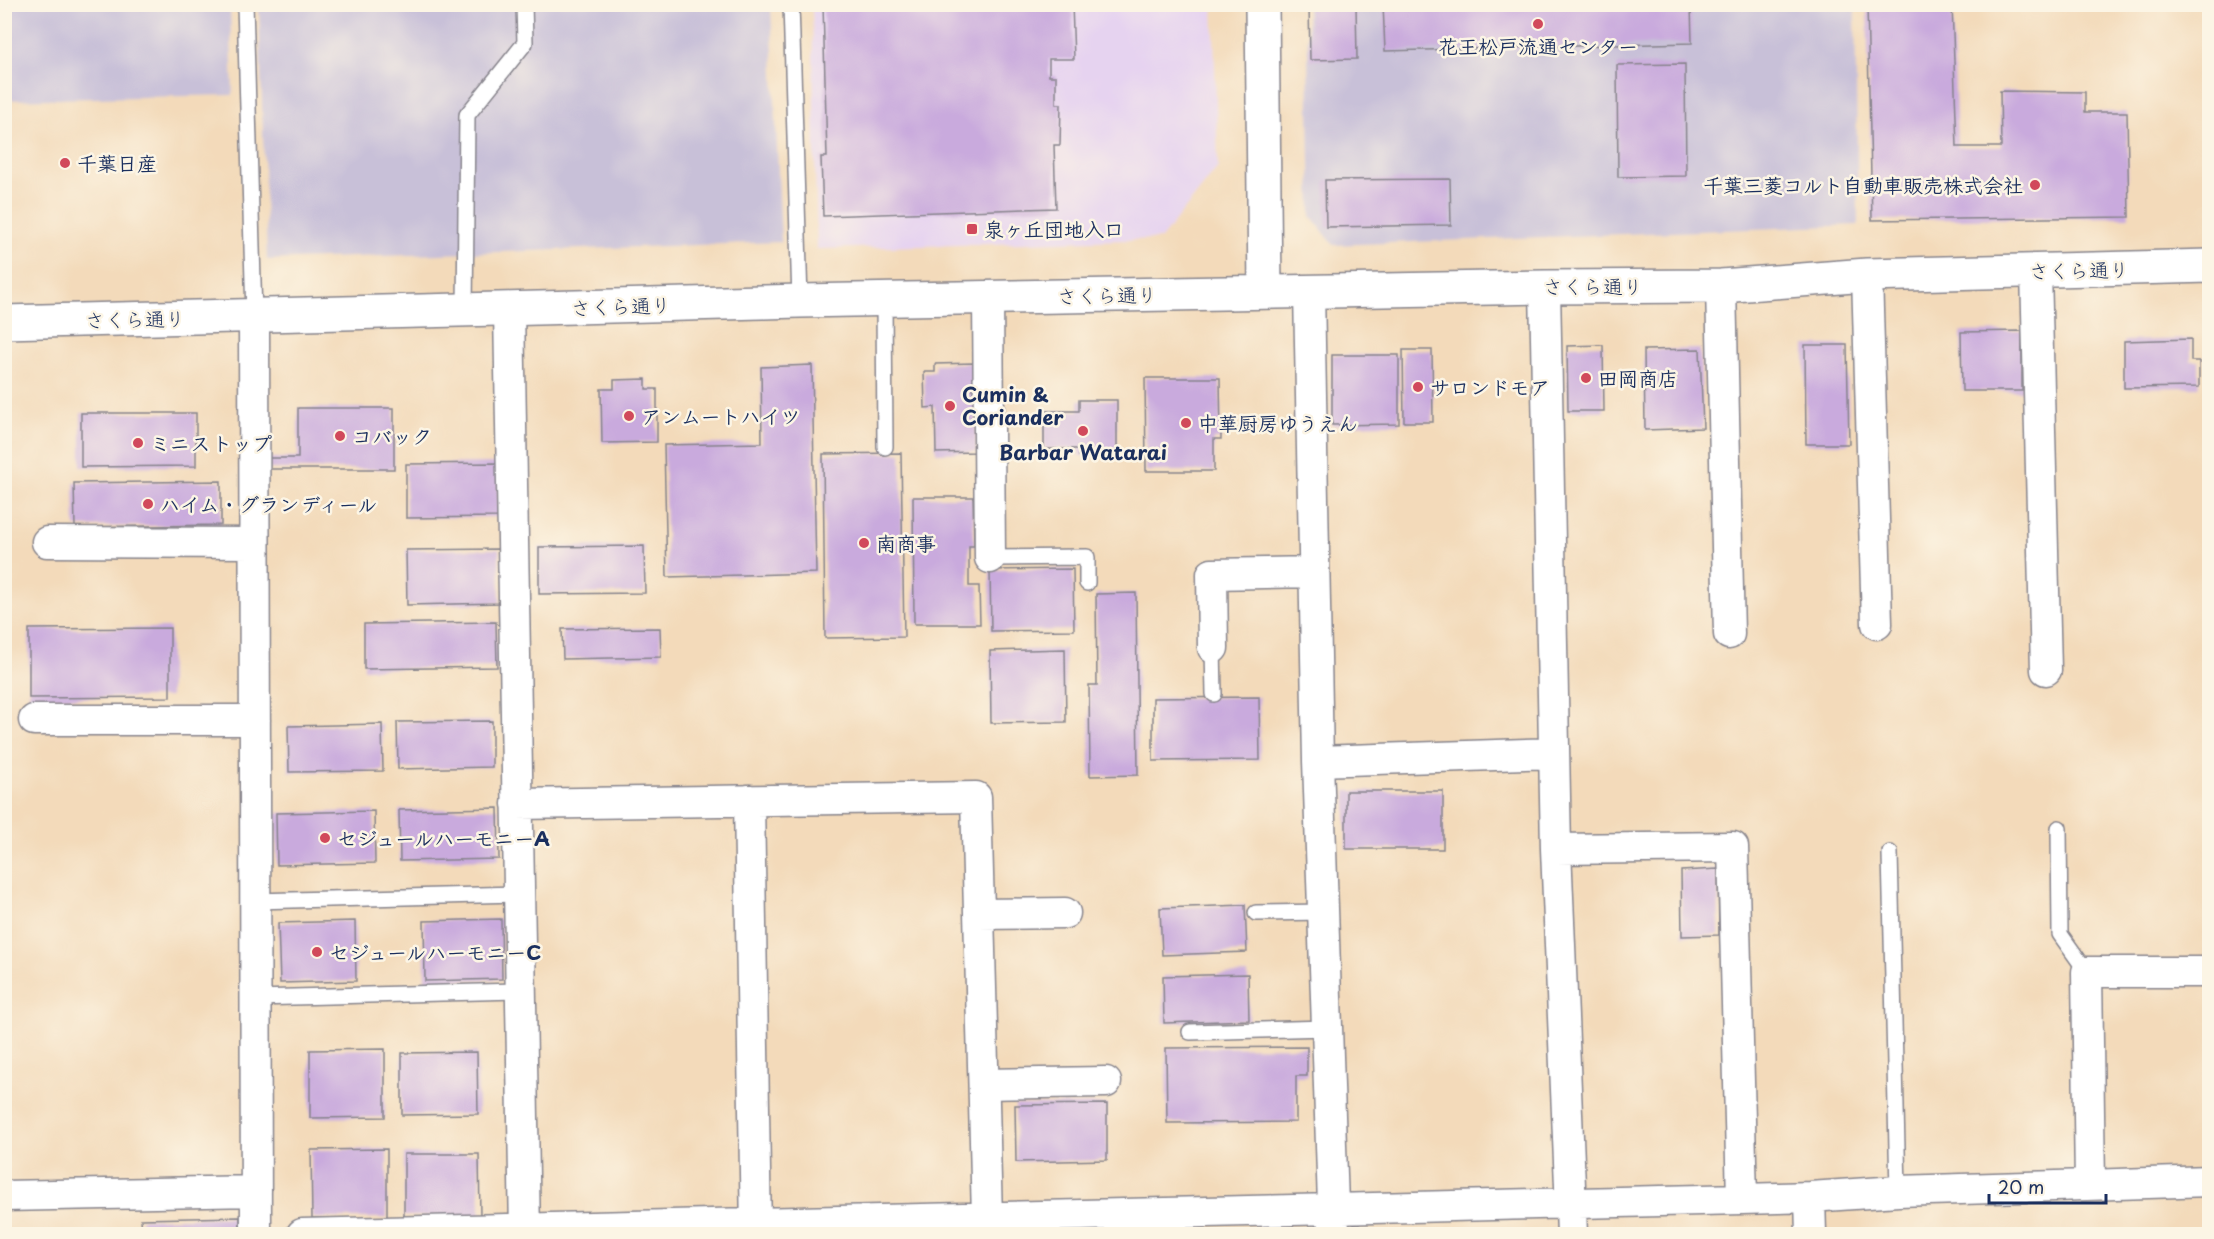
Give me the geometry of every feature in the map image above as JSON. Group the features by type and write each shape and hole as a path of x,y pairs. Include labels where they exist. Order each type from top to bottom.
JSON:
{"street":[{"path":"1262,4 1265,292"},
{"name":"さくら通り","path":"4,322 800,301 1545,286 1721,286 1868,275 2210,266"},
{"path":"2036,271 2046,670"},
{"path":"1868,275 1877,624"},
{"path":"1545,286 1556,849 1572,1234"},
{"path":"1721,286 1729,634"},
{"path":"1309,291 1318,761 1334,1222"},
{"path":"988,298 990,558"},
{"path":"509,309 525,1232"},
{"path":"254,316 256,1234"},
{"path":"47,542 254,543"},
{"path":"1213,648 1212,574 1313,572"},
{"path":"34,720 255,720"},
{"path":"1318,761 1554,753"},
{"path":"517,804 976,797 987,1218"},
{"path":"749,801 756,1229"},
{"path":"1556,849 1733,847 1742,1199"},
{"path":"980,914 1065,913"},
{"path":"2090,1185 2087,972 2210,972"},
{"path":"984,1084 1106,1082"},
{"path":"302,1234 756,1229 987,1218 1053,1225 1334,1222 1571,1203 1810,1197 1898,1191 2210,1181"},
{"path":"4,1196 256,1191"},
{"path":"1810,1197 1811,1234"}],"lane":[{"path":"245,4 254,316"},
{"path":"465,310 467,115 525,43 524,4"},
{"path":"791,4 800,301"},
{"path":"884,300 885,447"},
{"path":"990,558 1086,557 1086,583"},
{"path":"1213,648 1214,694"},
{"path":"2059,828 2060,934 2087,972"},
{"path":"1890,853 1898,1191"},
{"path":"255,901 518,894"},
{"path":"1256,913 1323,912"},
{"path":"256,998 520,991"},
{"path":"1190,1032 1327,1028"}],"shaded area":[{"path":"4,5 230,5 233,95 5,100"},
{"path":"259,5 771,5 781,242 267,260"},
{"path":"812,5 1213,5 1218,167 1161,239 817,249"},
{"path":"1307,5 1855,5 1858,225 1334,245 1311,216"}],"building":[{"path":"823,4 1072,4 1074,59 1049,59 1049,76 1056,76 1056,104 1061,104 1060,145 1054,145 1056,208 823,216 821,157 827,157"},
{"path":"1309,4 1356,4 1357,59 1310,60"},
{"name":"花王松戸流通センター","path":"1383,4 1691,4 1692,43 1385,51"},
{"path":"1867,4 1952,4 1957,147 2001,147 2000,91 2085,92 2085,112 2127,112 2129,217 1872,220"},
{"path":"1685,64 1686,176 1618,177 1617,65"},
{"path":"1450,179 1451,225 1326,227 1325,180"},
{"path":"2022,331 2022,391 1962,391 1961,332"},
{"path":"2191,339 2191,361 2199,361 2199,387 2124,388 2124,341"},
{"path":"1603,345 1604,411 1568,411 1567,346"},
{"path":"1805,345 1847,345 1849,444 1806,444"},
{"path":"1700,349 1703,428 1645,430 1644,350"},
{"path":"1403,350 1432,350 1433,422 1404,422"},
{"path":"1332,355 1399,355 1399,424 1332,425"},
{"path":"974,363 976,452 936,453 935,407 925,408 924,372 935,372 935,364"},
{"path":"812,365 816,573 667,577 664,445 762,443 761,367"},
{"path":"1145,378 1220,378 1221,439 1214,439 1214,471 1146,471"},
{"name":"アンムートハイツ","path":"646,379 646,389 657,389 657,442 602,443 601,389 614,389 614,380"},
{"path":"1079,400 1117,400 1117,456 1079,456 1079,449 1044,449 1044,411 1079,411"},
{"path":"298,408 394,408 394,469 269,469 269,458 298,458"},
{"path":"81,413 196,413 196,466 81,467"},
{"path":"2205,421 2210,421 2210,461 2205,461"},
{"path":"901,453 904,637 825,638 823,454"},
{"path":"498,463 499,517 406,518 406,464"},
{"name":"ハイム・グランディール","path":"221,481 221,525 75,527 74,483"},
{"path":"913,497 973,497 974,546 969,546 969,586 979,586 980,624 914,624"},
{"path":"644,546 645,593 539,594 539,547"},
{"path":"499,549 500,603 407,605 406,550"},
{"path":"1073,569 1074,630 991,631 990,570"},
{"path":"1136,593 1138,775 1090,776 1089,685 1097,685 1096,594"},
{"path":"496,622 497,667 364,669 364,624"},
{"path":"170,628 170,697 29,698 29,629"},
{"path":"660,628 661,657 563,659 562,629"},
{"path":"1065,649 1066,722 991,723 990,651"},
{"path":"1259,697 1260,760 1153,761 1153,698"},
{"path":"492,721 492,767 398,769 397,722"},
{"path":"382,724 383,771 289,772 288,726"},
{"path":"1346,791 1443,791 1443,849 1346,849"},
{"path":"498,808 499,859 400,861 399,810"},
{"name":"セジュールハーモニーA","path":"374,811 375,863 277,865 276,813"},
{"path":"1718,869 1719,935 1682,936 1681,871"},
{"path":"1245,905 1247,952 1162,955 1160,908"},
{"path":"501,919 502,979 425,981 424,921"},
{"name":"セジュールハーモニーC","path":"355,921 356,981 280,983 278,923"},
{"path":"1248,974 1249,1020 1164,1023 1163,976"},
{"path":"1307,1047 1307,1076 1296,1076 1296,1122 1167,1123 1166,1048"},
{"path":"385,1049 385,1117 310,1118 310,1050"},
{"path":"477,1052 478,1114 402,1115 402,1053"},
{"path":"1107,1104 1107,1160 1016,1162 1015,1105"},
{"path":"387,1149 387,1218 312,1218 311,1150"},
{"path":"404,1154 479,1154 480,1216 404,1216"},
{"path":"240,1217 240,1234 142,1234 141,1219"}],"place":[{"name":"花王松戸流通センター","path":"1538,24"},
{"name":"千葉日産","path":"65,163"},
{"name":"千葉三菱コルト自動車販売株式会社","path":"2035,185"},
{"name":"泉ヶ丘団地入口","path":"972,229"},
{"name":"田岡商店","path":"1586,378"},
{"name":"サロンドモア","path":"1418,387"},
{"name":"Cumin & Coriander","path":"950,406"},
{"name":"アンムートハイツ","path":"629,416"},
{"name":"中華厨房ゆうえん","path":"1186,423"},
{"name":"Barbar Watarai","path":"1083,431"},
{"name":"コバック","path":"340,436"},
{"name":"ミニストップ","path":"138,443"},
{"name":"ハイム・グランディール","path":"148,504"},
{"name":"南商事","path":"864,543"},
{"name":"セジュールハーモニーA","path":"325,838"},
{"name":"セジュールハーモニーC","path":"317,952"}]}
